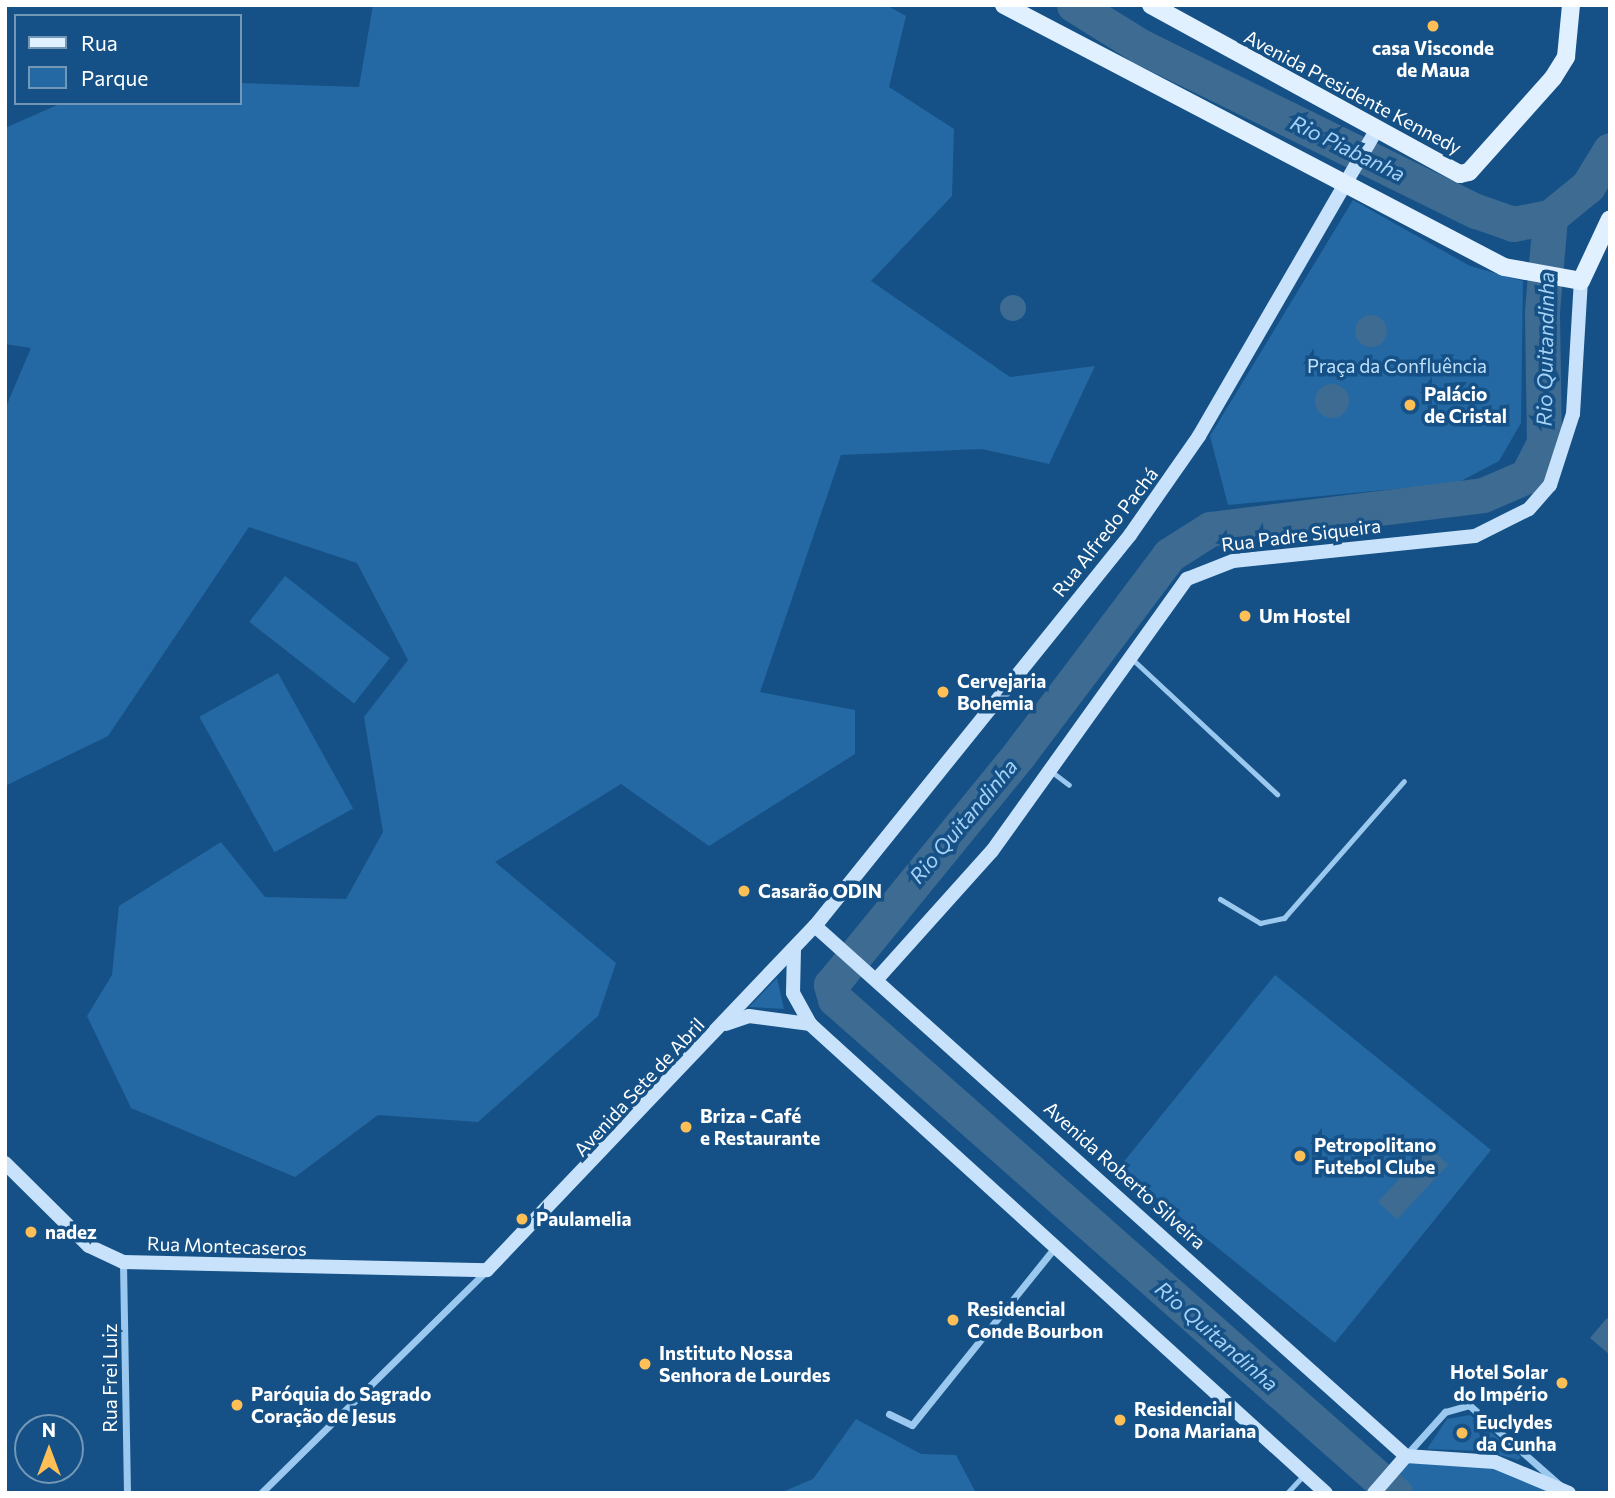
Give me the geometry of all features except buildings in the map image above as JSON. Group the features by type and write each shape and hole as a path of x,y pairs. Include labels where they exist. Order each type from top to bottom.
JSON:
{"main road":[{"path":"1004,5 1348,179 1504,267 1573,279"},
{"name":"Avenida Presidente Kennedy","path":"1151,5 1375,132 1460,174 1469,172 1553,78 1566,57 1571,5"},
{"name":"Rua Alfredo Pachá","path":"815,926 1166,486 1375,132"},
{"name":"Rua Padre Siqueira","path":"875,977 992,851 1187,579 1204,569 1475,536 1530,509 1550,485 1573,414 1573,279 1610,219"},
{"name":"Avenida Roberto Silveira","path":"815,926 1406,1456"},
{"name":"Avenida Sete de Abril","path":"487,1270 725,1024 815,926"},
{"path":"794,949 793,993 810,1024 1308,1471 1326,1493"},
{"path":"725,1024 749,1016 810,1024"},
{"name":"Rua Montecaseros","path":"5,1163 89,1246 123,1262 487,1270"},
{"path":"1374,1493 1406,1456 1495,1462 1565,1490"}],"street":[{"path":"889,1414 912,1425 1057,1245"},
{"name":"Rua Frei Luiz","path":"123,1262 127,1493"},
{"path":"261,1493 487,1270"},
{"path":"1406,1456 1445,1412 1469,1405 1565,1490"}],"lane":[{"path":"1130,658 1277,794"},
{"path":"1050,771 1069,785"},
{"path":"1220,900 1260,923 1284,918 1404,781"},
{"path":"1287,1493 1308,1471"}],"green space":[{"path":"373,5 886,5 906,16 889,87 954,129 952,196 871,281 1010,377 1095,366 1049,464 982,449 841,455 760,692 855,710 855,754 709,846 621,784 495,862 616,963 598,1016 478,1122 378,1115 295,1177 131,1108 87,1016 112,975 119,906 221,842 265,897 346,899 383,832 364,717 408,660 357,563 249,527 108,736 5,786 5,409 31,348 5,344 5,128 57,105 242,105 242,83 359,87"},
{"name":"Praça da Confluência","path":"1353,200 1470,266 1523,281 1521,423 1499,461 1457,483 1228,505 1210,436"},
{"path":"285,576 390,658 354,704 249,622"},
{"path":"278,673 353,809 274,852 199,717"},
{"name":"Petropolitano Futebol Clube","path":"1275,975 1491,1150 1335,1343 1119,1168"},
{"path":"777,978 784,1009 749,1007"},
{"path":"1470,1415 1521,1457 1518,1460 1485,1451 1427,1449 1447,1419"},
{"path":"856,1419 921,1454 956,1455 976,1493 780,1493 813,1479"},
{"path":"1407,1459 1489,1463 1565,1493 1376,1493"}],"shaded area":[{"path":"1013,295 1022,299 1026,308 1022,317 1013,321 1004,317 1000,308 1004,299"},
{"path":"1371,315 1383,319 1387,331 1383,343 1371,347 1359,343 1355,331 1359,319"},
{"path":"1332,384 1344,389 1349,401 1344,413 1332,418 1320,413 1315,401 1320,389"},
{"path":"1429,1147 1448,1165 1397,1220 1378,1202"},
{"path":"1607,1318 1610,1320 1610,1355 1590,1338"}],"waterway":[{"name":"Rio Piabanha","path":"1074,5 1140,46 1476,211 1513,224 1550,217 1588,186 1610,150"},
{"name":"Rio Quitandinha","path":"1395,1493 835,999 831,985 1020,753 1169,555 1210,529 1483,495 1527,476 1544,442 1542,311 1550,217"}],"place":[{"name":"casa Visconde de Maua","path":"1433,26"},
{"name":"Palácio de Cristal","path":"1410,405"},
{"name":"Um Hostel","path":"1245,616"},
{"name":"Cervejaria Bohemia","path":"943,692"},
{"name":"Casarão ODIN","path":"744,891"},
{"name":"Briza - Café e Restaurante","path":"686,1127"},
{"name":"Petropolitano Futebol Clube","path":"1300,1156"},
{"name":"Paulamelia","path":"522,1219"},
{"name":"nadez","path":"31,1232"},
{"name":"Residencial Conde Bourbon","path":"953,1320"},
{"name":"Instituto Nossa Senhora de Lourdes","path":"645,1364"},
{"name":"Hotel Solar do Império","path":"1562,1383"},
{"name":"Paróquia do Sagrado Coração de Jesus","path":"237,1405"},
{"name":"Residencial Dona Mariana","path":"1120,1420"},
{"name":"Euclydes da Cunha","path":"1462,1433"}]}
